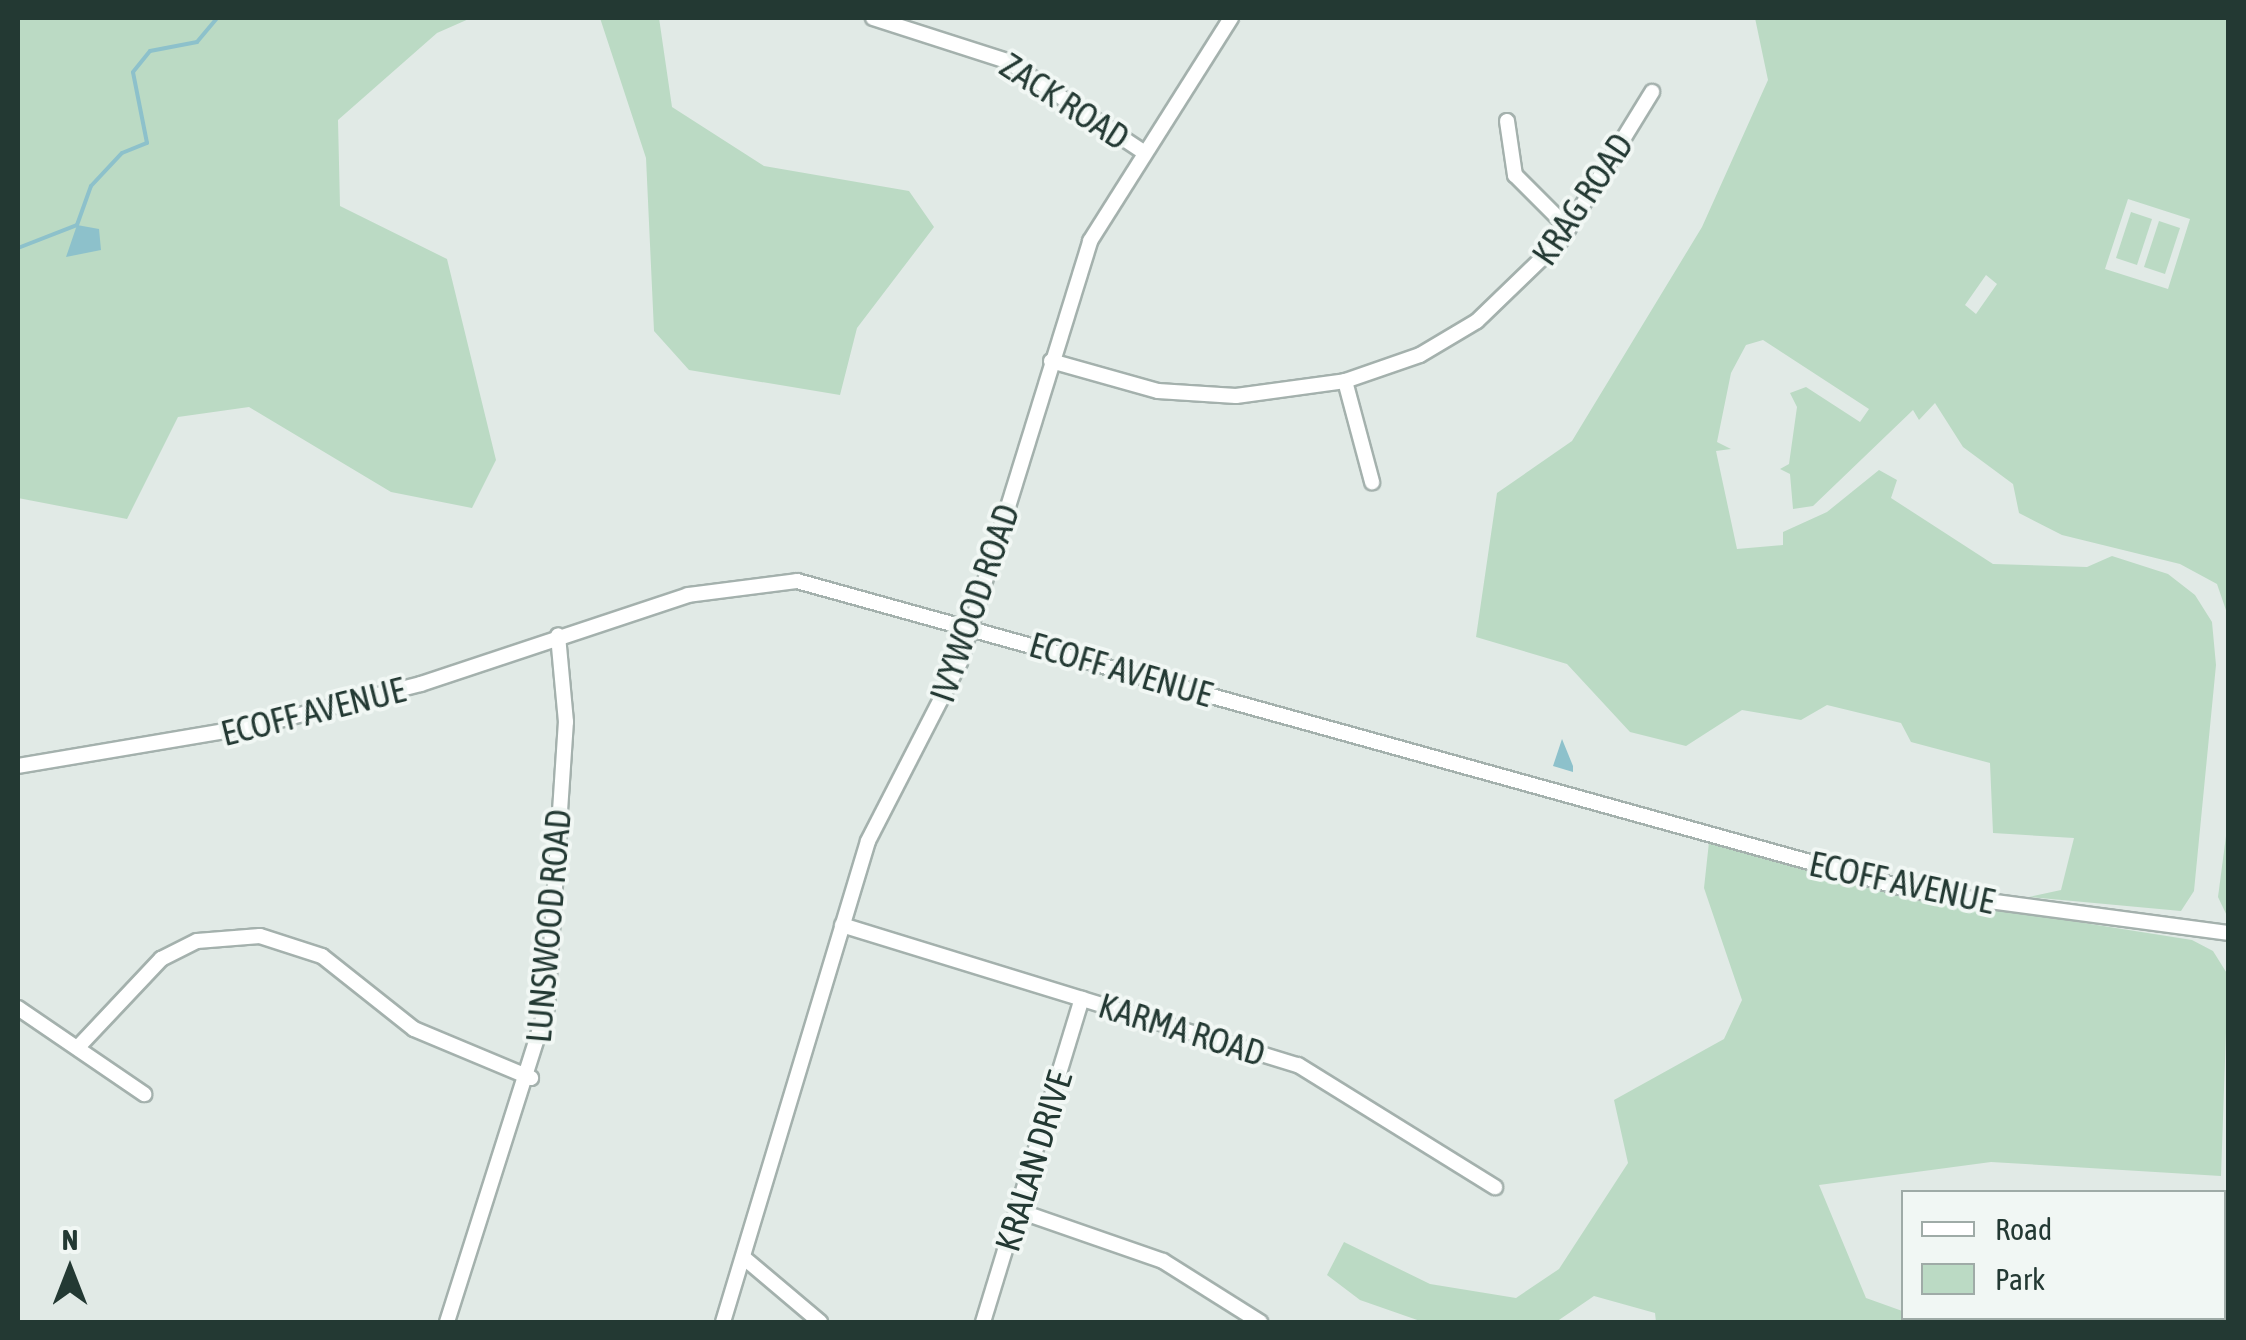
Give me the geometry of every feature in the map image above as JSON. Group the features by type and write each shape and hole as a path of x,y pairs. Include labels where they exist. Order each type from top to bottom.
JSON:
{"street":[{"name":"ZACK ROAD","path":"873,18 1007,61 1142,151"},
{"name":"IVYWOOD ROAD","path":"723,1322 874,824 945,699 972,627 1090,241 1142,151 1231,18"},
{"name":"KRAG ROAD","path":"1051,362 1197,395 1345,381 1476,321 1569,230 1652,92"},
{"path":"1507,121 1515,175 1569,230"},
{"path":"1345,381 1372,482"},
{"name":"ECOFF AVENUE","path":"18,766 260,726 422,684 688,594 776,580 972,627 1914,891 2228,933"},
{"name":"LUNSWOOD ROAD","path":"447,1322 531,1078 546,1007 566,722 558,635"},
{"name":"KARMA ROAD","path":"842,926 1298,1065 1495,1187"},
{"path":"81,1044 162,960 197,941 260,936 322,956 414,1029 531,1078"},
{"name":"KRALAN DRIVE","path":"983,1322 1082,999"},
{"path":"18,1008 81,1044 144,1094"},
{"path":"1019,1211 1163,1261 1260,1322"},
{"path":"743,1257 820,1322"}],"green space":[{"path":"18,18 471,18 437,33 338,120 340,206 447,259 496,460 472,508 391,492 249,407 178,417 127,519 18,498"},
{"path":"600,18 659,18 672,107 764,166 909,191 934,227 857,328 840,395 689,370 654,331 646,158"},
{"path":"1755,18 2228,18 2228,616 2217,584 2180,564 2062,535 2019,513 2013,484 1963,447 1935,403 1919,420 1913,410 1813,506 1793,509 1790,474 1780,469 1789,464 1797,407 1790,393 1806,387 1860,422 1869,409 1763,340 1746,345 1731,373 1717,442 1731,449 1716,451 1737,549 1783,545 1783,532 1827,512 1879,470 1897,480 1891,498 1993,564 2087,567 2112,556 2168,574 2195,595 2212,622 2216,665 2194,891 2181,911 2029,897 2061,890 2074,838 1993,833 1990,763 1911,742 1901,723 1827,705 1801,720 1742,710 1686,746 1630,732 1567,664 1476,637 1497,493 1572,441 1702,227 1768,80","holes":["2128,199 2190,219 2168,289 2105,269","1986,275 1997,284 1976,314 1965,305"]},
{"path":"2131,212 2152,219 2137,265 2116,258"},
{"path":"2159,221 2180,228 2165,274 2144,267"},
{"path":"2228,821 2228,918 2218,897"},
{"path":"1709,842 1913,896 2192,940 2213,951 2228,975 2221,1176 1991,1162 1819,1185 1866,1298 1901,1311 1901,1320 1933,1322 1656,1322 1655,1313 1594,1296 1556,1322 1423,1322 1360,1300 1327,1275 1344,1242 1430,1284 1516,1298 1559,1269 1628,1163 1614,1100 1724,1039 1742,1000 1704,888"},
{"path":"2228,1311 2228,1322 2124,1322 2226,1320"}],"water":[{"path":"77,225 99,229 101,250 66,257"},
{"path":"1562,739 1573,766 1573,772 1553,766"}],"waterway":[{"path":"18,248 77,225 91,186 122,153 147,143 133,72 150,51 197,42 217,18"}]}
